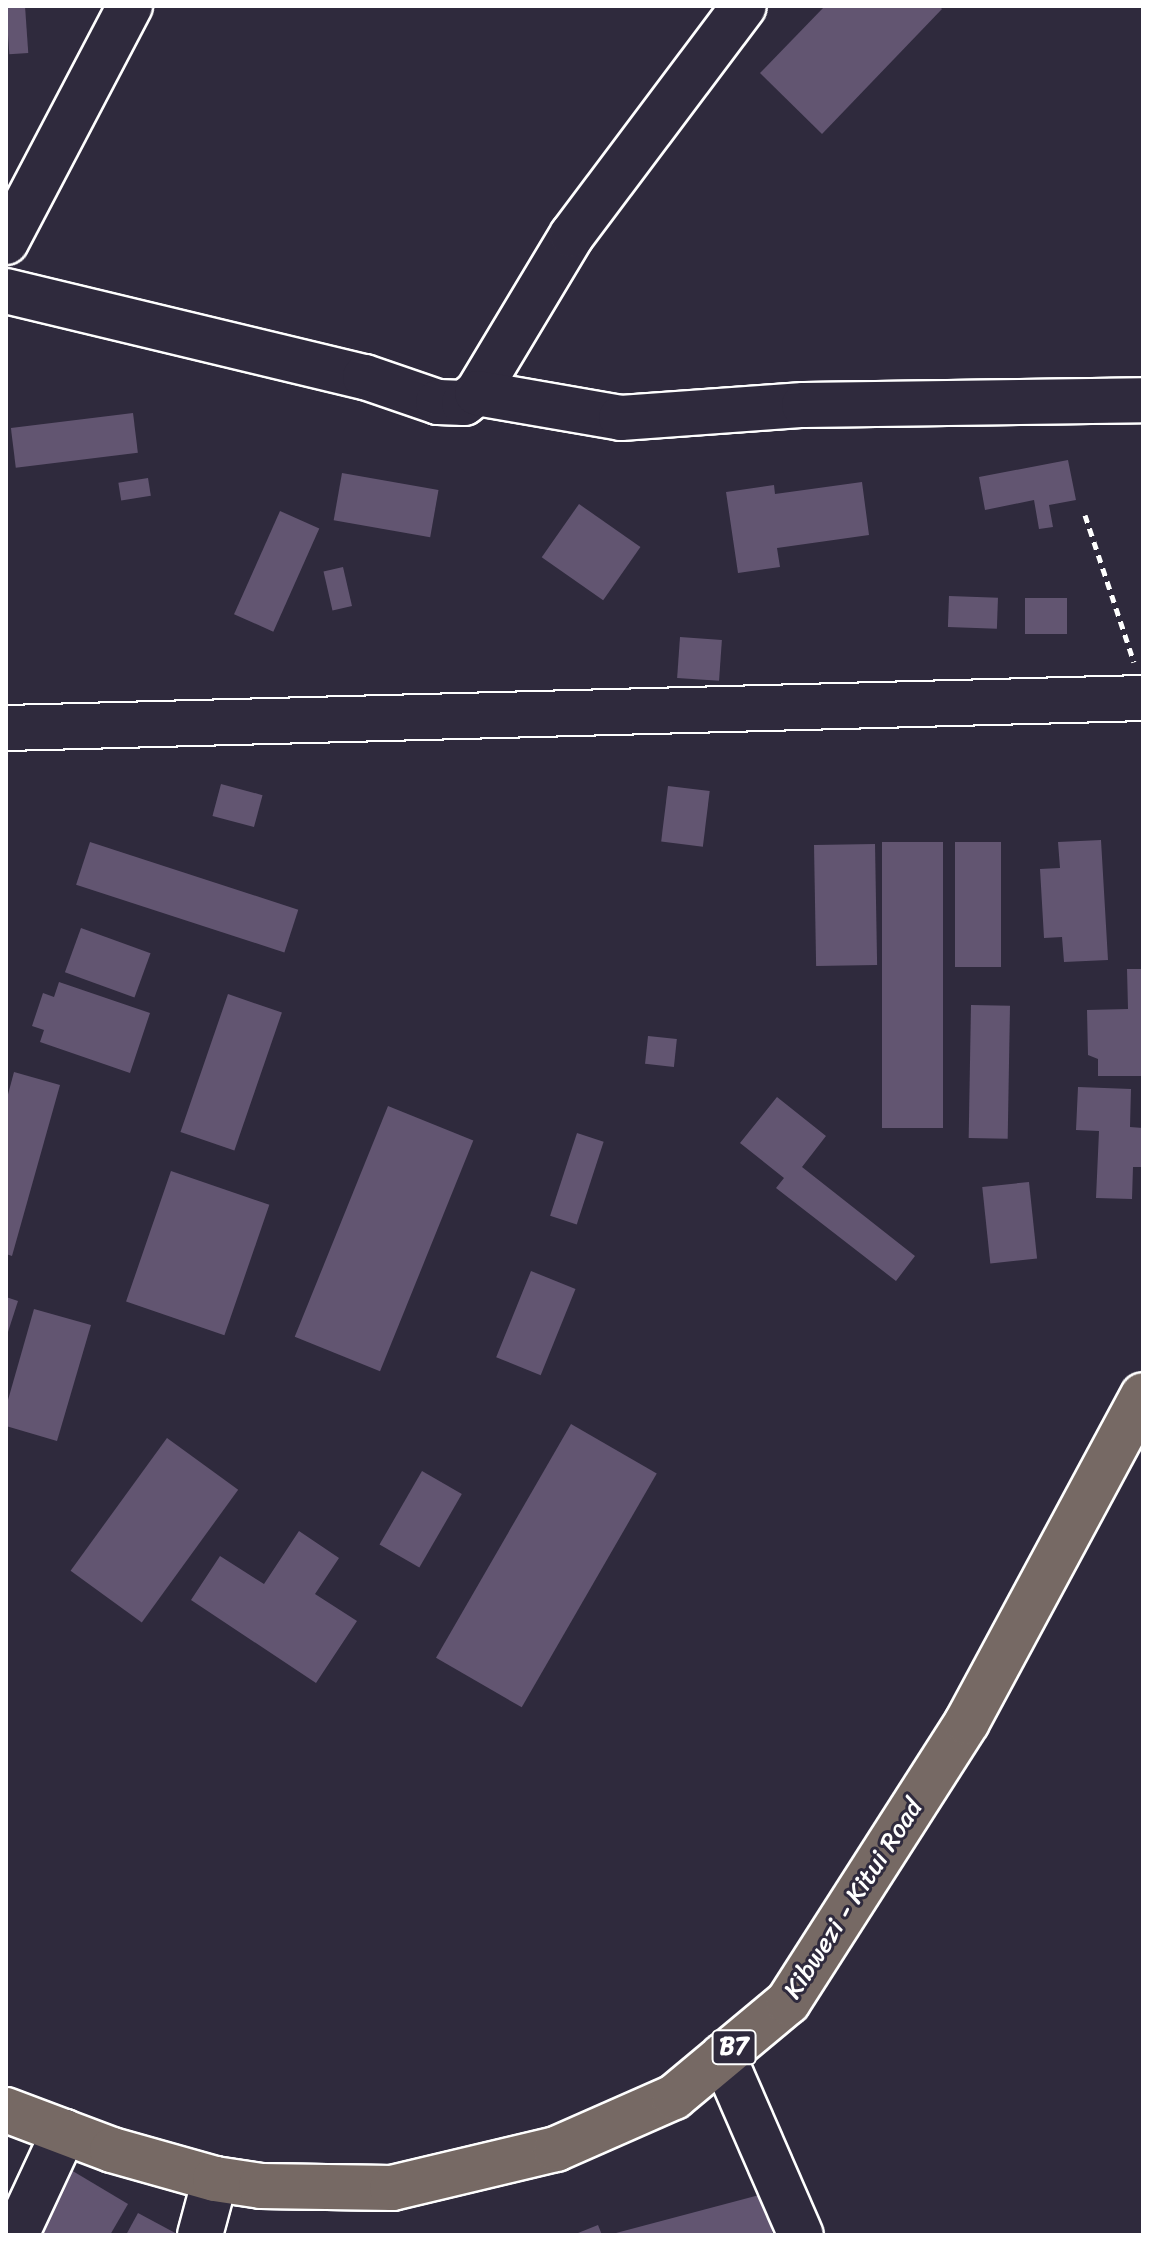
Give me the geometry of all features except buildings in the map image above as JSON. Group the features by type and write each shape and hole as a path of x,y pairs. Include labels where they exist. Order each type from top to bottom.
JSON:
{"main road":[{"name":"Kibwezi - Kitui Road","path":"6,2110 112,2150 215,2179 261,2186 392,2188 556,2149 674,2097 788,2002 967,1722 1143,1395"}],"street":[{"path":"6,242 130,6"},
{"path":"6,291 365,377 438,402 464,403 477,393 572,235 744,6"},
{"path":"477,393 621,418 804,405 1143,400"},
{"path":"6,728 1141,686"},
{"path":"723,2056 801,2235"},
{"path":"16,2235 64,2132"},
{"path":"200,2235 215,2179"}],"path":[{"path":"1085,515 1141,686"}]}
